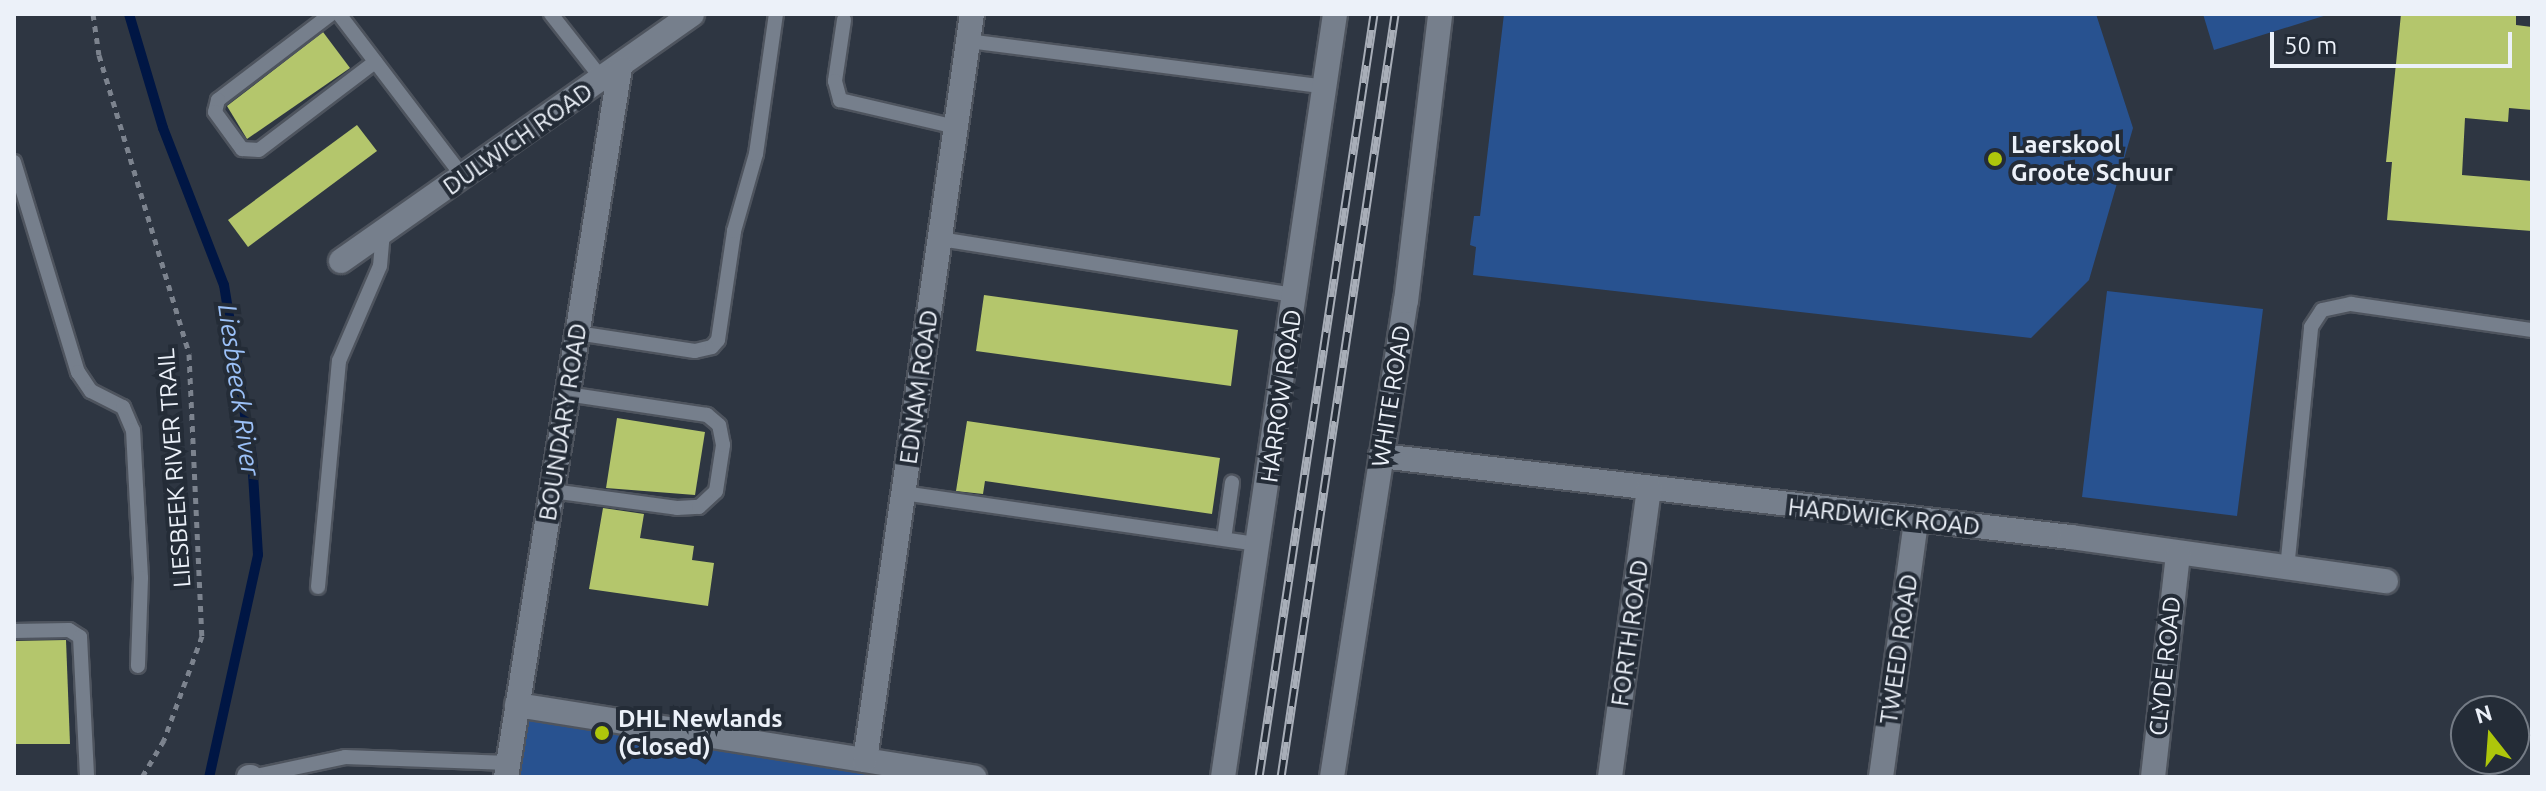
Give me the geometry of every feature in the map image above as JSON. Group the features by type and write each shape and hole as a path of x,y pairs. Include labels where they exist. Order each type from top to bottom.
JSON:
{"street":[{"name":"DULWICH ROAD","path":"341,261 612,74 692,14"},
{"name":"EDNAM ROAD","path":"865,760 972,14"},
{"name":"HARROW ROAD","path":"1223,777 1335,14"},
{"name":"WHITE ROAD","path":"1332,777 1406,301 1440,14"},
{"name":"BOUNDARY ROAD","path":"508,770 577,333 612,74"},
{"name":"HARDWICK ROAD","path":"1381,456 2386,581"},
{"name":"FORTH ROAD","path":"1610,777 1649,489"},
{"name":"TWEED ROAD","path":"1881,777 1916,521"},
{"name":"CLYDE ROAD","path":"2153,777 2178,555"},
{"path":"517,705 974,777"}],"lane":[{"path":"331,14 214,106 219,119 242,149 259,150 375,62"},
{"path":"339,14 463,177"},
{"path":"551,14 612,74"},
{"path":"577,333 695,351 712,347 718,340 734,231 756,154 776,14"},
{"path":"844,20 835,81 840,100 956,127"},
{"path":"968,41 1325,87"},
{"path":"14,162 78,372 91,391 123,407 133,430 141,578 138,666"},
{"path":"318,587 339,361 380,266 383,232"},
{"path":"940,239 1295,295"},
{"path":"2287,569 2311,327 2322,310 2351,304 2532,330"},
{"path":"552,491 689,508 712,497 721,460 722,433 707,415 567,394"},
{"path":"1224,539 1232,483"},
{"path":"903,493 1259,544"},
{"path":"14,631 69,630 80,637 87,777"},
{"path":"250,777 345,757 508,770"}],"path":[{"name":"LIESBEEK RIVER TRAIL","path":"93,14 99,55 189,354 202,636 164,740 142,777"}],"shaded area":[{"path":"1504,14 2096,14 2133,128 2089,280 2031,338 1473,275 1476,247 1470,245 1474,216 1480,216"},
{"path":"2203,14 2330,14 2214,50"},
{"path":"2107,291 2263,309 2237,516 2082,497"},
{"name":"DHL Newlands (Closed)","path":"517,705 974,777 506,777"}],"building":[{"path":"2401,14 2516,14 2516,25 2532,27 2532,110 2509,108 2508,122 2465,118 2462,175 2532,181 2532,231 2387,220 2392,162 2386,162"},
{"path":"323,32 350,68 247,139 227,106"},
{"path":"357,125 377,151 248,247 228,220"},
{"path":"984,295 1238,330 1231,386 976,351"},
{"path":"617,418 705,432 695,495 606,488"},
{"path":"967,421 1220,458 1212,514 985,481 983,494 956,491"},
{"path":"603,508 644,514 640,538 694,546 692,560 714,563 708,606 589,589"},
{"path":"66,640 70,744 14,744 14,641"}],"waterway":[{"name":"Liesbeeck River","path":"129,14 163,128 224,285 252,457 258,555 209,777"}],"railway":[{"path":"1259,777 1374,14"},
{"path":"1281,777 1395,14"}],"place":[{"name":"Laerskool Groote Schuur","path":"1995,159"},
{"name":"DHL Newlands (Closed)","path":"602,733"}]}
